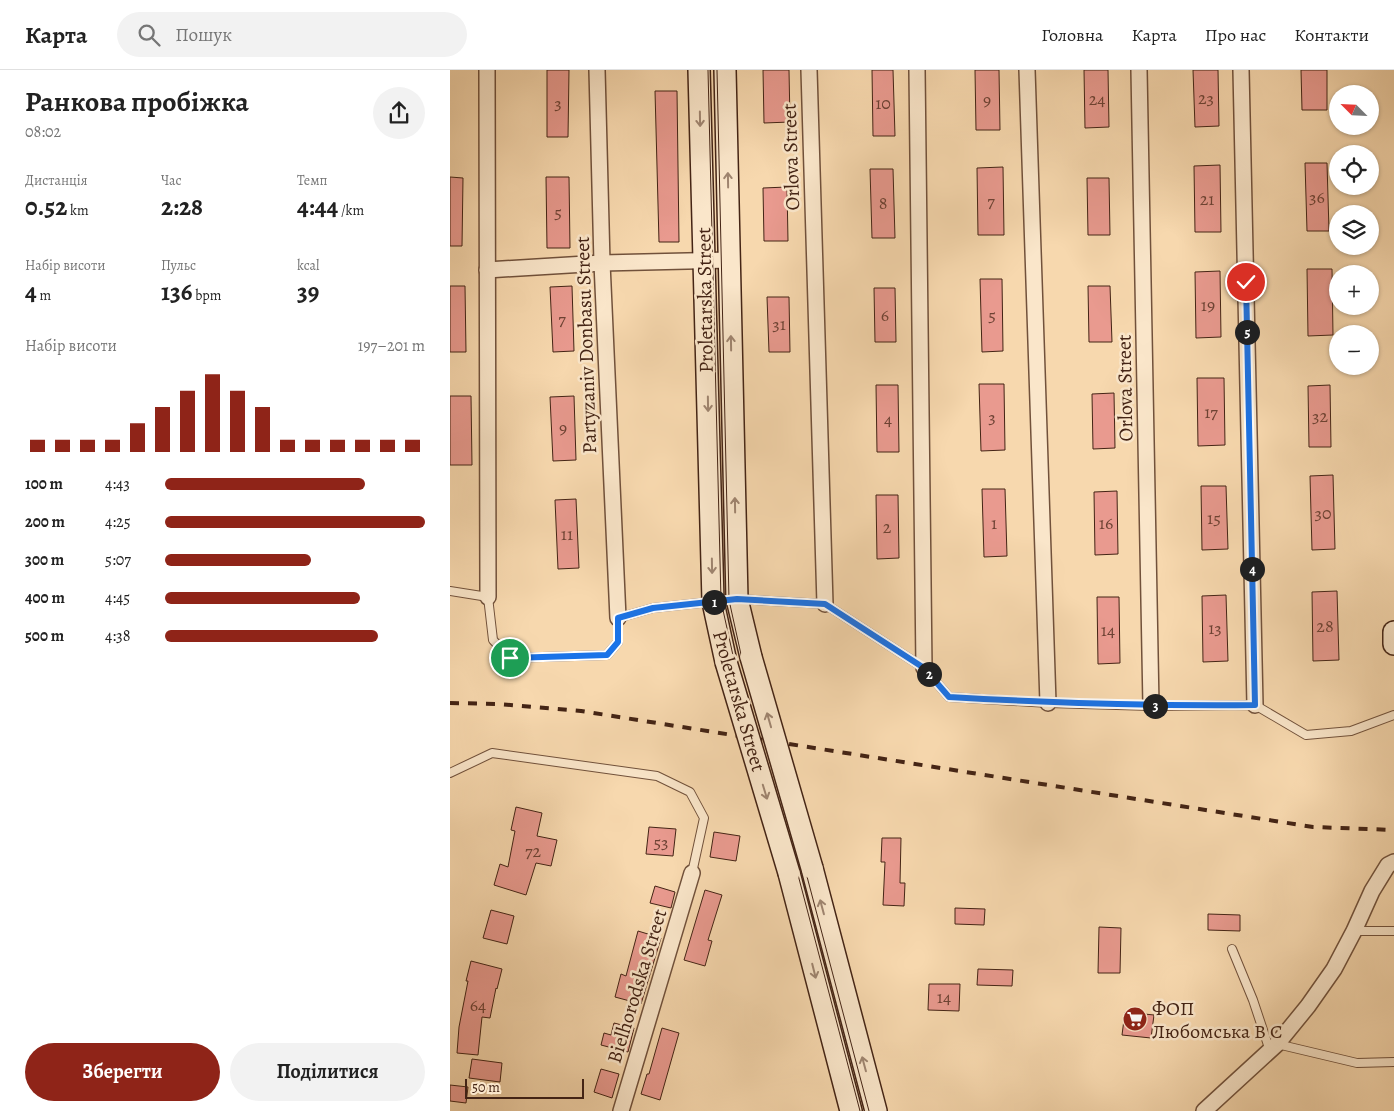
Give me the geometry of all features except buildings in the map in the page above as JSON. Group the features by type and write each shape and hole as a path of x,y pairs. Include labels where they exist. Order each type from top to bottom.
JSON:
{"main road":[{"name":"Proletarska Street","path":"699,70 713,602 726,662 789,873 851,1111"},
{"name":"Proletarska Street","path":"725,70 737,599 751,657 812,868 876,1111"},
{"path":"1394,632 1394,644"}],"street":[{"path":"487,70 488,597"},
{"name":"Partyzaniv Donbasu Street","path":"597,70 602,263 618,618"},
{"name":"Orlova Street","path":"809,70 825,604"},
{"path":"917,70 924,668"},
{"path":"1027,70 1048,703"},
{"name":"Orlova Street","path":"1139,70 1150,706"},
{"path":"1241,70 1255,705"},
{"path":"488,270 602,263 730,260"},
{"path":"1204,1111 1274,1048 1308,1006 1334,969 1372,891 1388,865 1394,862"},
{"name":"Bielhorodska Street","path":"621,1111 692,873"}],"lane":[{"path":"450,591 488,597 493,640 510,658 607,655 618,642 618,618 653,608 737,599 825,604 924,668 949,697 1048,703 1150,706 1255,705 1306,735 1351,731 1394,715"},
{"path":"450,773 492,753 657,776 690,792 704,818 692,873"},
{"path":"1354,931 1394,931"},
{"path":"1232,949 1274,1048 1357,1062 1394,1062"}],"tram line":[{"path":"708,70 721,601 734,660 797,871 860,1111"},
{"path":"717,70 729,600 742,659 805,869 869,1111"}],"railway":[{"path":"450,703 499,704 581,711 1313,827 1394,830"}],"place":[{"name":"ФОП Любомська В С","path":"1135,1019"}],"route":[{"path":"510,658 607,655 618,642 618,618 653,608 737,599 825,604 924,668 949,697 1048,703 1150,706 1255,705 1246,282"}]}
